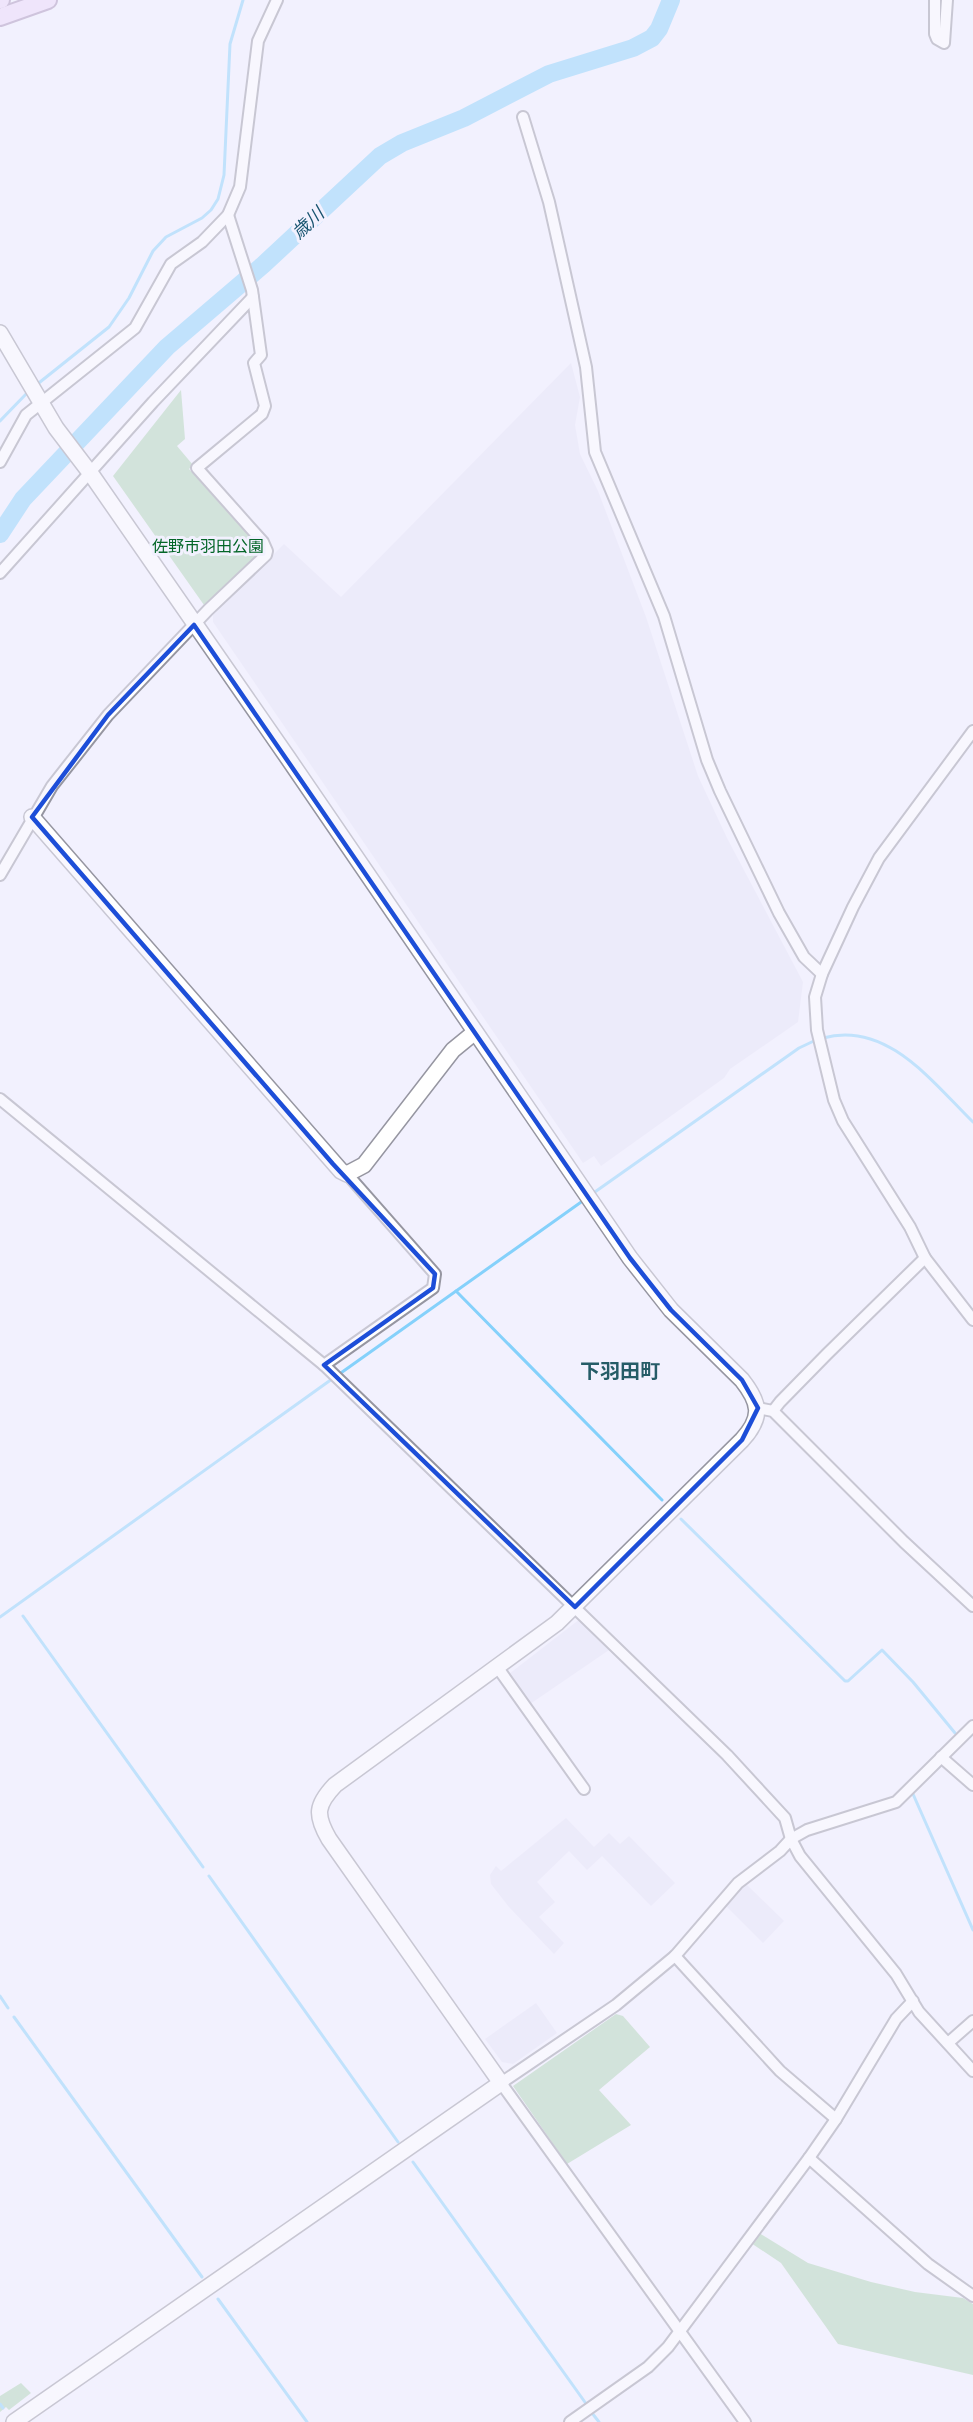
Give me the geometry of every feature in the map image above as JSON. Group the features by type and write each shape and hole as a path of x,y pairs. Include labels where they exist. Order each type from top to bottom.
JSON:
{"main road":[{"path":"0,17 48,0"}],"street":[{"path":"0,462 26,415 135,328 171,264 202,242 228,215 240,187 258,41 277,0"},
{"path":"935,0 934,34 944,43 947,0"},
{"path":"523,117 549,202 586,367 596,452 665,619 707,760 720,791 779,914 804,957 822,974"},
{"path":"0,875 52,786 108,716 194,625 263,559 267,551 264,543 197,468 262,414 265,406 254,363 261,356 252,293 228,215"},
{"path":"0,573 252,293"},
{"path":"0,333 40,405 89,472 592,1203 661,1299 742,1380 750,1390 758,1408 756,1419 742,1440 575,1607 548,1631 335,1785 326,1794 319,1808 320,1824 329,1839 501,2083 746,2422"},
{"path":"973,731 879,858 822,974 815,997 817,1030 834,1100 843,1121 910,1227 925,1258 973,1319"},
{"path":"32,817 333,1164 347,1174 435,1274 433,1288 332,1373"},
{"path":"347,1174 364,1165 453,1050 475,1032"},
{"path":"0,1099 332,1373 727,1755 785,1818 791,1839 800,1856 889,1965 918,2012 973,2072"},
{"path":"773,1412 827,1354 925,1258"},
{"path":"758,1408 773,1412 904,1542 973,1606"},
{"path":"498,1668 584,1789"},
{"path":"14,2422 616,2005 675,1956 738,1883 780,1851 791,1839 807,1830 896,1802 973,1726"},
{"path":"941,1757 973,1785"},
{"path":"675,1956 780,2071 836,2119"},
{"path":"570,2422 648,2367 668,2347 809,2158 836,2119 896,2019 912,2001"},
{"path":"948,2043 973,2021"},
{"path":"809,2158 928,2264 973,2296"}],"highlighted area":[{"path":"194,625 630,1258 671,1310 742,1380 758,1408 742,1440 575,1607 324,1365 433,1288 435,1274 333,1164 32,817 108,715"}],"shaded area":[{"path":"571,363 580,397 575,425 580,454 598,491 646,617 698,776 727,838 803,982 798,1022 730,1069 724,1078 601,1166 594,1156 583,1163 213,622 213,615 284,544 341,597"},
{"path":"580,1619 609,1650 530,1704 509,1674"},
{"path":"566,1818 594,1847 609,1833 620,1844 629,1836 675,1883 651,1906 602,1856 587,1870 569,1851 537,1882 555,1902 539,1917 564,1943 554,1954 509,1907 491,1884 490,1875 496,1866 501,1871"},
{"path":"746,1884 784,1921 763,1943 726,1906"},
{"path":"536,2003 557,2033 513,2064 502,2062 485,2039"}],"green space":[{"name":"佐野市羽田公園","path":"181,390 185,439 177,446 193,465 189,469 259,547 259,554 204,605 113,476"},
{"path":"616,2014 623,2016 650,2047 599,2090 631,2125 567,2164 513,2086"},
{"path":"759,2233 808,2263 871,2282 915,2292 963,2298 973,2304 973,2375 838,2344 781,2263 751,2243"},
{"path":"21,2383 31,2393 9,2410 6,2407 0,2412 0,2396"}],"waterway":[{"path":"35,386 109,327 129,298 153,251 166,237 202,218 218,199 224,175 230,44 243,0"},
{"name":"歳川","path":"0,534 23,499 167,347 263,265 380,156 402,143 464,118 549,74 633,48 652,38 659,29 671,0"},
{"path":"0,421 28,392"},
{"path":"823,1038 846,1035 868,1038 888,1046 925,1074 973,1122"},
{"path":"592,1194 799,1048 816,1040"},
{"path":"338,1375 584,1200"},
{"path":"456,1291 662,1500"},
{"path":"0,1617 332,1379"},
{"path":"681,1519 845,1681 848,1681 882,1650 913,1682 955,1733"},
{"path":"23,1616 203,1867"},
{"path":"913,1794 973,1930"},
{"path":"209,1876 398,2142"},
{"path":"0,1996 8,2008"},
{"path":"14,2017 202,2277"},
{"path":"413,2162 587,2405"},
{"path":"218,2299 307,2422"},
{"path":"0,2404 3,2408"},
{"path":"592,2413 599,2422"}],"district":[{"name":"下羽田町","path":"620,1371"}]}
